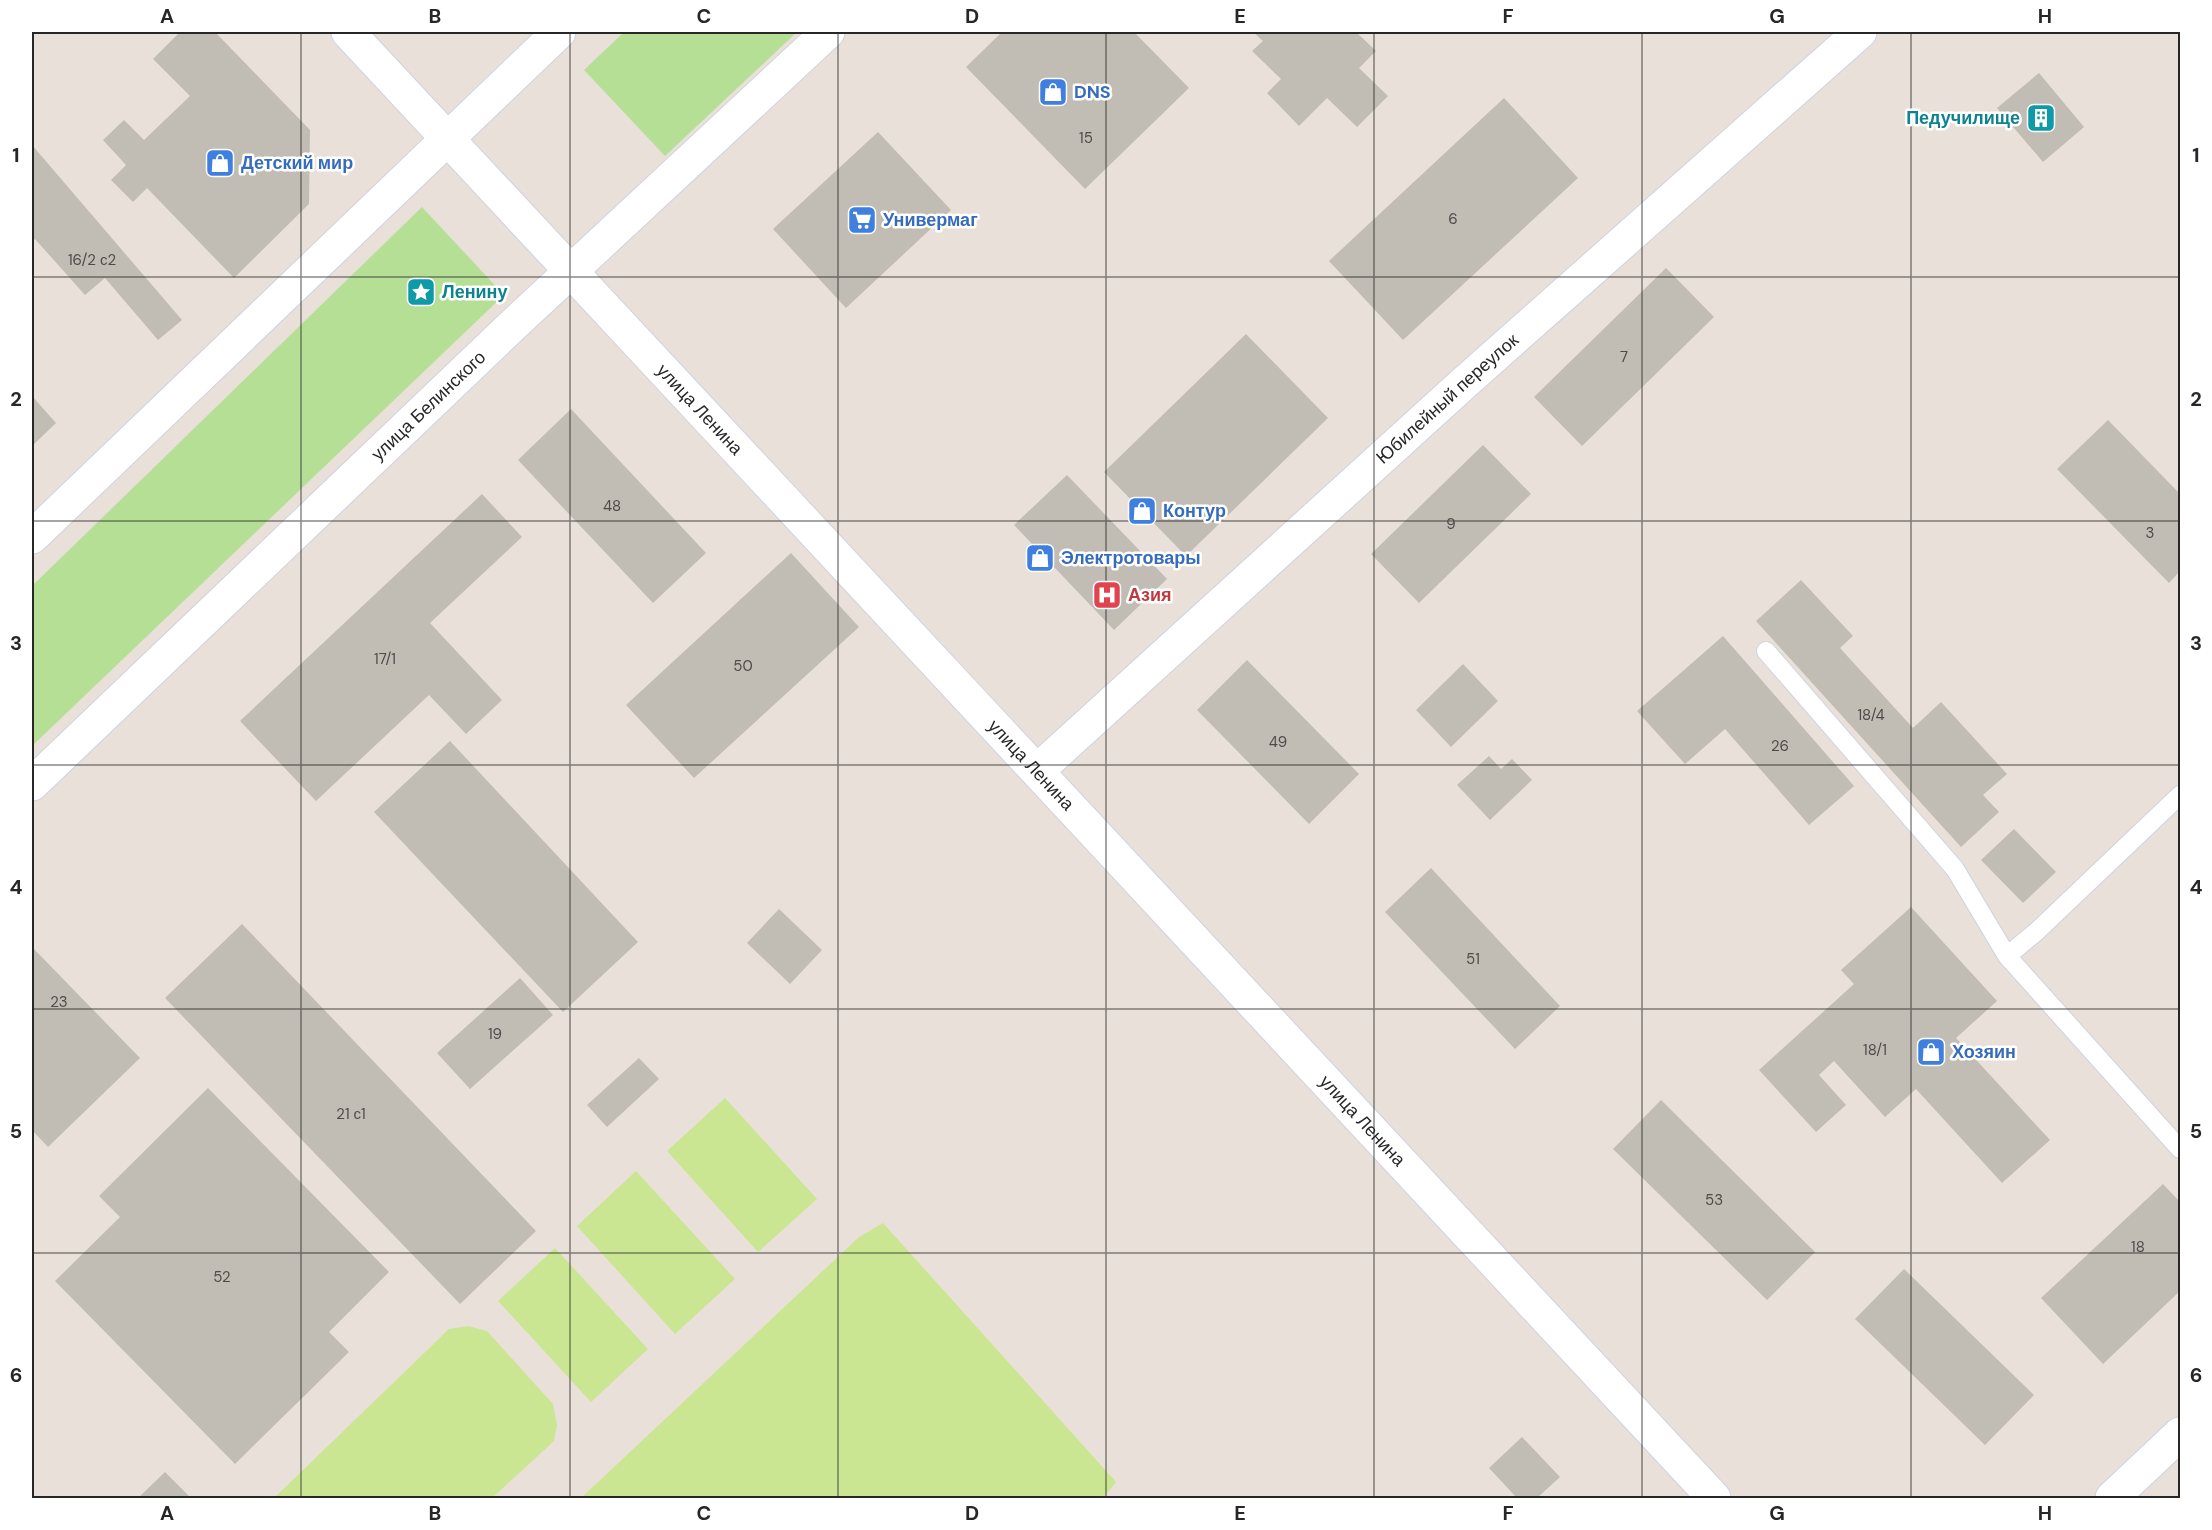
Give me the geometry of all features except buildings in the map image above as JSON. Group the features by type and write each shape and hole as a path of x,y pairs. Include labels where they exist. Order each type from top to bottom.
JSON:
{"street":[{"name":"улица Ленина","path":"348,32 1714,1498"},
{"path":"32,537 559,32"},
{"name":"улица Белинского","path":"32,784 571,270 828,32"},
{"name":"Юбилейный переулок","path":"1037,771 1464,383 1860,32"},
{"path":"2112,1498 2181,1434"}],"lane":[{"path":"1766,651 1955,870 2007,956 2181,1149"},
{"path":"2007,956 2036,932 2181,795"}],"green space":[{"path":"624,32 797,32 665,156 584,70"},
{"path":"422,207 504,295 32,746 32,586"},
{"path":"725,1098 817,1199 758,1252 667,1151"},
{"path":"636,1171 735,1279 675,1334 577,1226"},
{"path":"883,1223 1116,1482 1103,1498 581,1498 859,1237"},
{"path":"555,1248 648,1349 591,1402 498,1301"},
{"path":"468,1326 487,1331 553,1404 557,1425 554,1441 492,1498 274,1498 449,1329"}],"place":[{"name":"DNS","path":"1053,92"},
{"name":"Педучилище","path":"2041,118"},
{"name":"Детский мир","path":"220,163"},
{"name":"Универмаг","path":"862,220"},
{"name":"Ленину","path":"421,292"},
{"name":"Контур","path":"1142,511"},
{"name":"Электротовары","path":"1040,558"},
{"name":"Азия","path":"1107,595"},
{"name":"Хозяин","path":"1931,1052"}]}
